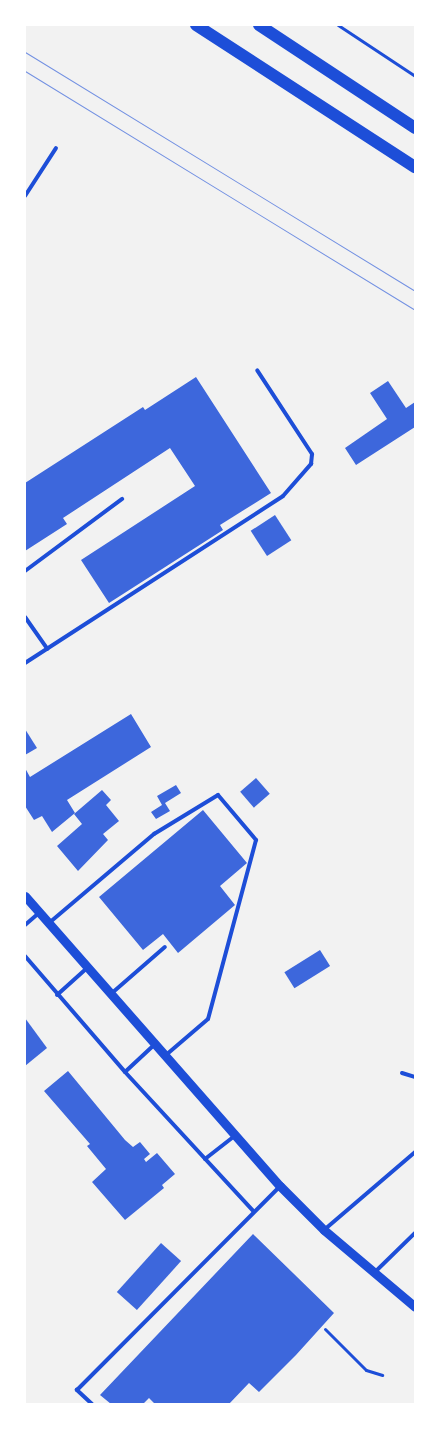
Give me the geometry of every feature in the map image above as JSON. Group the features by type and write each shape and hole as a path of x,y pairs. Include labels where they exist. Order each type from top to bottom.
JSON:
{"main road":[{"path":"196,25 415,167"},
{"path":"259,25 415,128"}],"street":[{"path":"25,896 234,1136 280,1186 324,1230 415,1307"}],"lane":[{"path":"25,196 56,148"},
{"path":"25,663 283,496 310,464 312,454 256,370"},
{"path":"25,571 122,499"},
{"path":"25,617 47,649"},
{"path":"49,924 154,834 218,795 256,840 208,1019 164,1056"},
{"path":"25,925 40,912"},
{"path":"111,994 165,946"},
{"path":"25,956 124,1072 254,1212"},
{"path":"57,995 88,968"},
{"path":"124,1072 154,1045"},
{"path":"402,1073 415,1077"},
{"path":"205,1159 234,1136"},
{"path":"324,1230 415,1152"},
{"path":"92,1404 77,1390 280,1186"},
{"path":"374,1273 415,1233"}],"path":[{"path":"338,25 415,76"},
{"path":"325,1329 366,1370 382,1376"}],"building":[{"path":"196,377 271,493 220,525 223,530 109,603 81,560 195,486 170,448 63,518 67,524 25,551 25,483 143,407 145,410"},
{"path":"388,381 406,408 415,402 415,427 356,465 345,448 387,419 370,393"},
{"path":"275,515 291,540 267,556 251,531"},
{"path":"131,714 151,747 67,800 75,813 52,832 42,816 34,820 25,806 25,768 30,777"},
{"path":"25,729 37,748 25,755"},
{"path":"256,778 270,794 254,808 240,792"},
{"path":"176,785 181,793 165,803 170,811 156,819 151,812 162,805 157,796"},
{"path":"102,790 111,800 106,805 119,821 103,834 108,840 78,871 57,846 82,824 74,814"},
{"path":"203,810 247,863 220,886 235,905 178,953 163,934 143,950 99,897"},
{"path":"320,950 330,966 294,988 284,972"},
{"path":"25,1018 47,1048 25,1066"},
{"path":"68,1071 125,1140 133,1147 140,1142 150,1154 144,1159 146,1162 157,1153 175,1174 162,1185 164,1188 125,1220 92,1182 106,1169 87,1146 90,1144 44,1091"},
{"path":"253,1234 334,1313 296,1355 259,1392 249,1383 229,1404 155,1404 149,1398 143,1404 111,1404 100,1395"},
{"path":"161,1243 181,1261 137,1310 117,1292"}],"tram line":[{"path":"25,52 415,291"},
{"path":"25,71 415,310"}]}
